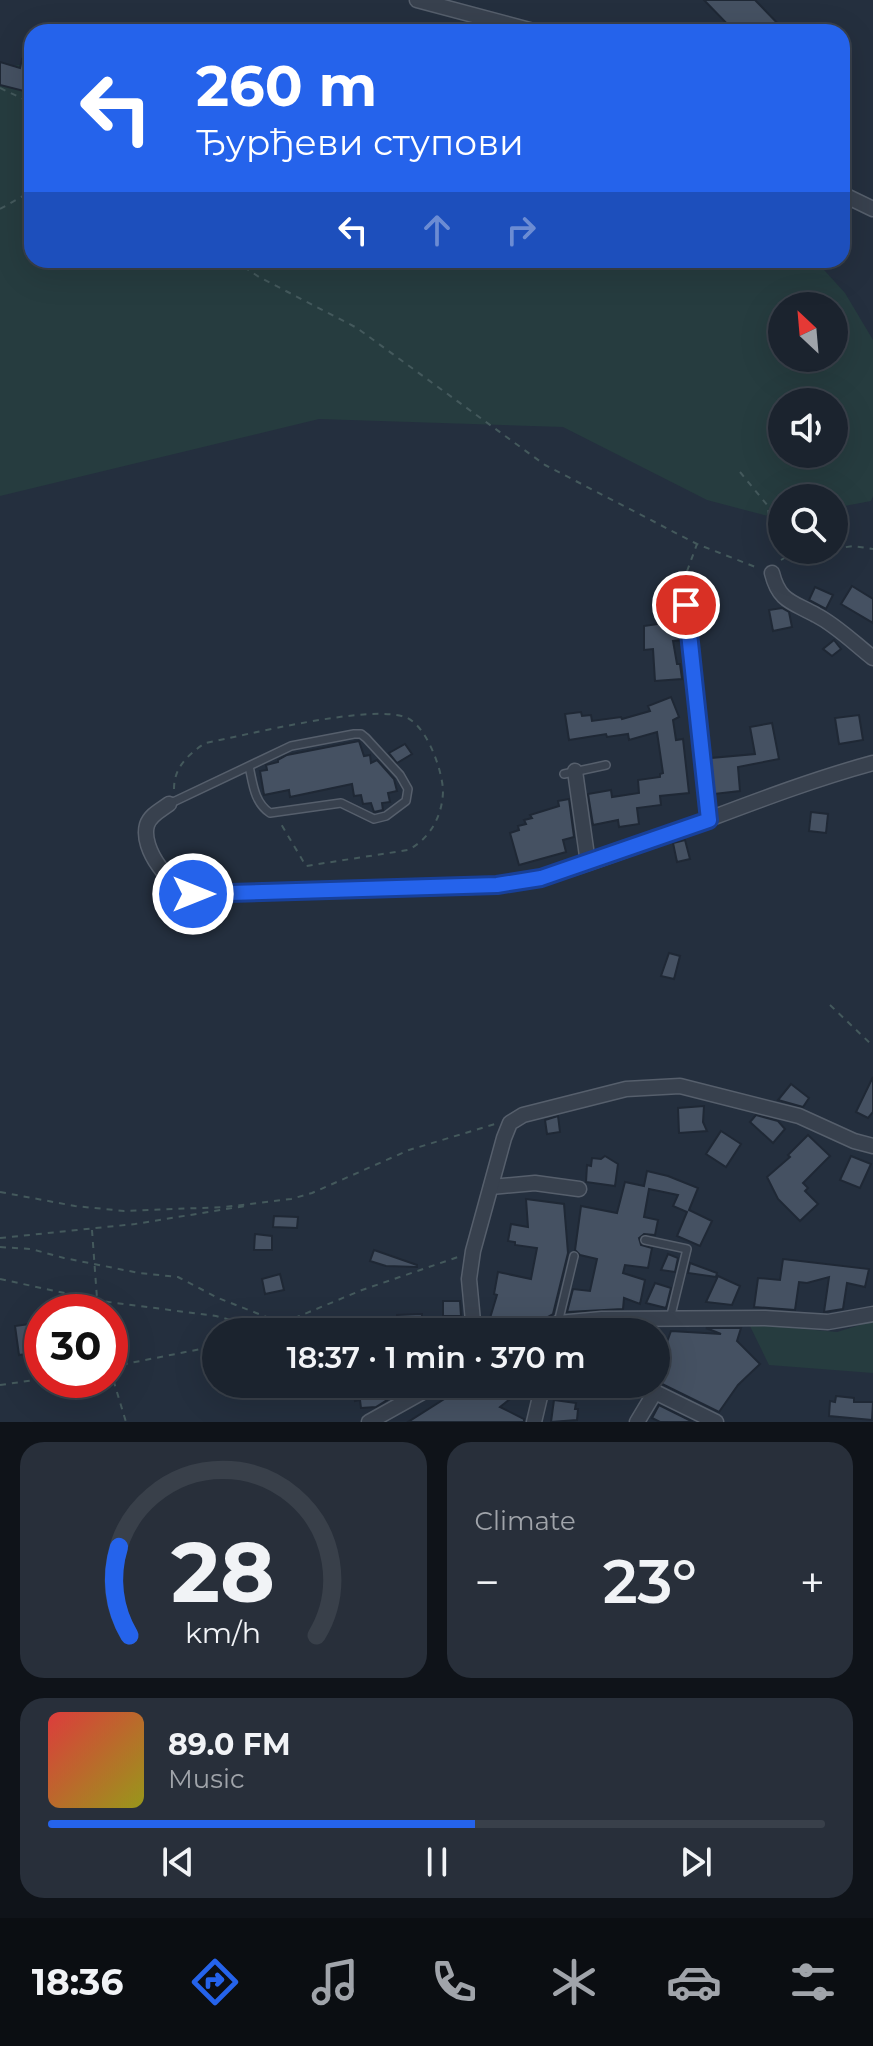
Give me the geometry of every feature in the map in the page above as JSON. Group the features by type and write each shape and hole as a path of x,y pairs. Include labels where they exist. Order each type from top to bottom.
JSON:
{"street":[{"path":"417,0 507,24"},
{"path":"850,198 873,209"},
{"path":"772,573 776,588 790,603 817,615 873,658"},
{"path":"173,801 152,817 146,827 147,840 162,871 182,891 193,894 494,886 541,878 588,863 821,777 873,763"},
{"path":"569,772 588,863"},
{"path":"473,1318 469,1279 473,1251 510,1123 523,1115 626,1089 680,1086 799,1116 854,1141 873,1146"},
{"path":"491,1187 535,1183 579,1189"},
{"path":"670,1319 765,1318 828,1322 873,1314"},
{"path":"369,1422 412,1398"},
{"path":"534,1422 540,1398"},
{"path":"637,1422 651,1398"},
{"path":"667,1398 716,1422"}],"lane":[{"path":"686,605 709,820"},
{"path":"173,801 291,746 361,734 400,775 408,789 406,801 398,810 374,819 341,803 275,813 261,807 249,766"},
{"path":"569,772 606,765"},
{"path":"645,1240 687,1249 670,1319"},
{"path":"559,1318 574,1256"}],"path":[{"path":"0,88 24,99"},
{"path":"0,209 24,196"},
{"path":"246,268 357,328 545,465 697,544 772,573 777,564"},
{"path":"740,472 768,506"},
{"path":"686,605 686,574 697,544"},
{"path":"848,547 873,549"},
{"path":"173,801 174,777 186,757 205,743 359,714 405,717 415,723 434,752 443,784 442,804 423,842 408,850 306,866 275,813"},
{"path":"830,1005 873,1046"},
{"path":"0,1238 197,1215 312,1193 409,1150 495,1124"},
{"path":"0,1192 75,1206 124,1211 260,1203"},
{"path":"92,1228 96,1294"},
{"path":"0,1247 31,1249 139,1273 178,1277 218,1298 269,1318"},
{"path":"294,1318 362,1290 473,1251"},
{"path":"0,1279 69,1294"},
{"path":"128,1304 223,1318"},
{"path":"128,1364 202,1349"},
{"path":"0,1385 24,1382"},
{"path":"119,1398 126,1422"}],"green space":[{"path":"24,64 24,268 822,268 844,292 768,292 768,372 848,372 848,298 873,340 873,496 871,501 848,505 848,484 768,484 768,516 707,500 563,427 319,419 0,496 0,68"},
{"path":"873,1321 873,1373 769,1365 749,1324 837,1332"}],"building":[{"path":"704,0 755,0 778,24 727,24"},
{"path":"24,60 24,91 0,85 0,62 20,68"},
{"path":"852,586 873,599 873,623 841,604"},
{"path":"815,587 833,595 826,609 809,600"},
{"path":"782,608 789,612 792,627 773,631 769,610"},
{"path":"671,622 672,628 682,627 682,640 673,641 682,679 655,681 653,649 644,650 644,626"},
{"path":"834,640 841,649 832,656 823,649"},
{"path":"671,697 679,717 673,720 676,740 683,739 689,793 660,796 661,805 637,808 639,824 619,827 618,820 593,825 588,794 611,790 612,797 639,793 638,780 660,777 663,773 657,732 629,740 628,734 607,737 606,734 569,740 565,714 581,712 582,716 591,715 592,721 622,719 650,711 648,706"},
{"path":"859,715 863,740 839,744 835,718"},
{"path":"772,723 779,759 738,767 740,791 714,794 711,758 755,754 750,727"},
{"path":"359,741 364,756 370,755 371,763 377,760 394,779 397,791 388,793 390,802 382,803 383,810 374,812 371,803 363,804 361,795 354,796 352,784 290,797 289,790 264,795 260,771 267,770 266,765 278,762 287,755"},
{"path":"405,744 412,754 397,763 389,753"},
{"path":"569,799 574,837 563,840 566,852 519,865 510,833 526,824 524,820 532,818 530,815 559,806 558,801"},
{"path":"811,812 828,814 826,833 809,831"},
{"path":"685,840 690,859 677,862 673,843"},
{"path":"669,953 680,956 674,979 661,976"},
{"path":"873,1077 873,1112 868,1118 856,1112"},
{"path":"791,1084 809,1098 803,1107 778,1100"},
{"path":"704,1106 703,1122 707,1131 679,1133 678,1108"},
{"path":"756,1115 778,1121 785,1129 773,1143 750,1122"},
{"path":"558,1116 560,1132 547,1134 545,1120"},
{"path":"721,1131 741,1144 726,1167 706,1154"},
{"path":"808,1135 830,1156 803,1183 808,1188 805,1191 818,1204 800,1221 778,1199 767,1177 790,1157 788,1155"},
{"path":"605,1156 618,1164 615,1186 586,1182 587,1165 591,1166 592,1158"},
{"path":"851,1156 871,1164 860,1188 840,1180"},
{"path":"647,1171 698,1188 689,1210 712,1221 700,1246 677,1236 687,1212 673,1206 678,1195 649,1189 644,1217 658,1220 655,1235 644,1234 639,1238 641,1245 652,1248 648,1268 625,1265 623,1273 645,1280 640,1304 624,1298 623,1309 567,1312 573,1289 590,1291 597,1259 580,1255 575,1250 581,1206 617,1213 625,1182 644,1186"},
{"path":"526,1199 564,1204 568,1253 553,1314 546,1318 490,1318 497,1295 494,1294 498,1272 531,1279 537,1248 508,1241 511,1224 528,1227"},
{"path":"274,1216 298,1217 297,1228 273,1227"},
{"path":"255,1234 272,1236 272,1250 254,1250"},
{"path":"374,1250 417,1267 386,1266 370,1261"},
{"path":"668,1254 678,1258 675,1272 661,1270"},
{"path":"783,1259 869,1269 865,1287 847,1283 843,1309 824,1312 829,1277 799,1282 795,1310 754,1307 758,1278 780,1280"},
{"path":"690,1263 717,1273 716,1277 688,1273"},
{"path":"280,1274 284,1290 265,1294 262,1279"},
{"path":"718,1276 740,1286 732,1305 706,1302"},
{"path":"655,1283 671,1288 666,1308 646,1303"},
{"path":"443,1301 460,1301 461,1316 443,1316"},
{"path":"422,1314 422,1318 397,1318 397,1315"},
{"path":"24,1325 24,1354 19,1355 15,1326"},
{"path":"706,1328 741,1328 737,1341 760,1364 738,1385 719,1412 670,1388 670,1334 671,1331 721,1334"},
{"path":"836,1396 854,1398 854,1402 873,1402 872,1420 829,1416 830,1401 835,1402"},
{"path":"355,1398 387,1400 376,1407 361,1408 360,1400 355,1401"},
{"path":"446,1398 509,1398 500,1407 524,1419 524,1422 408,1422"},
{"path":"554,1400 576,1403 577,1420 551,1422"},
{"path":"659,1405 693,1422 660,1422 652,1418"}],"route":[{"path":"193,894 497,885 541,878 709,820 686,605"}]}
